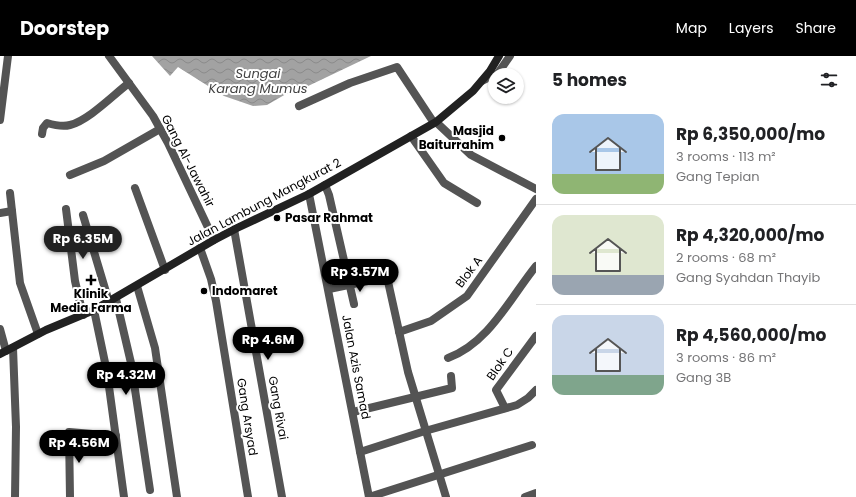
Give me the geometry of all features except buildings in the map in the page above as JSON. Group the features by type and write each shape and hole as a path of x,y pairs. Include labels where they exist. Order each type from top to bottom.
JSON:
{"street":[{"path":"0,120 8,56"},
{"name":"Gang Al-Jawahir","path":"108,56 129,83 160,129 214,240"},
{"name":"Jalan Lambung Mangkurat 2","path":"6,351 38,334 112,301 214,240 309,194 435,122 473,91 482,81 498,56"},
{"path":"482,81 498,73 510,56"},
{"path":"299,106 350,83 397,67 435,122 472,155 536,189"},
{"path":"42,134 43,128 48,124 64,126 74,124 101,106 106,100 129,83"},
{"path":"70,175 104,161 160,129"},
{"path":"411,136 444,183 477,203"},
{"path":"325,185 329,195 351,285 354,304"},
{"path":"135,188 165,270"},
{"path":"10,193 20,283 38,334"},
{"name":"Jalan Azis Samad","path":"309,194 369,497"},
{"name":"Blok A","path":"399,332 431,321 467,296 536,199"},
{"path":"66,209 76,281 83,315"},
{"path":"0,213 12,212"},
{"path":"84,215 131,363 150,490"},
{"name":"Gang Rivai","path":"234,229 282,497"},
{"name":"Gang Arsyad","path":"200,248 211,278 216,300 248,497"},
{"path":"448,358 464,352 486,332 536,266"},
{"path":"329,289 387,277 415,398 446,497"},
{"path":"137,286 155,348 177,497"},
{"path":"94,310 107,372 124,497"},
{"path":"0,329 6,351 16,427 15,497"},
{"name":"Blok C","path":"505,408 496,390 536,336"},
{"path":"352,412 452,388 451,376"},
{"path":"360,452 425,431 505,408 523,401 536,390"},
{"path":"70,497 69,432 116,436"},
{"path":"369,497 532,444"},
{"path":"525,497 536,493"}],"water":[{"name":"Sungai Karang Mumus","path":"152,56 371,56 306,87 286,94 267,105 253,106 224,96 178,67 170,76"}],"place":[{"name":"Masjid Baiturrahim","path":"502,138"},
{"name":"Pasar Rahmat","path":"277,218"},
{"name":"Klinik Media Farma","path":"91,280"},
{"name":"Indomaret","path":"204,291"}]}
